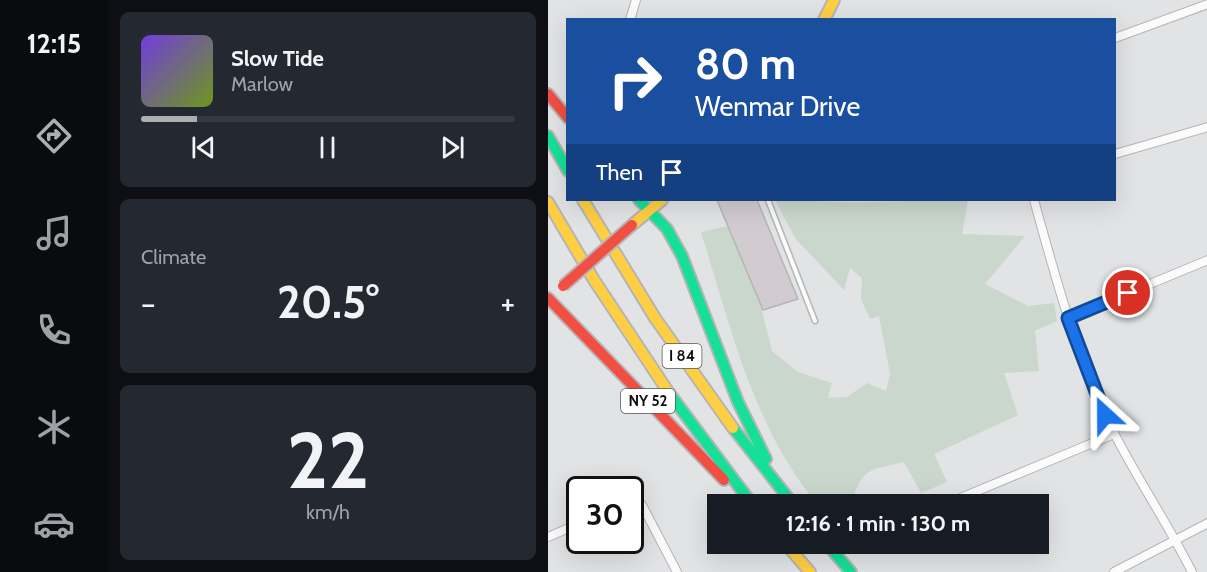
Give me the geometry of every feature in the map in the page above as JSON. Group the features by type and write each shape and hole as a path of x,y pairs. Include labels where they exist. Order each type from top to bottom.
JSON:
{"main road":[{"path":"825,18 834,0"},
{"path":"548,94 566,116"},
{"path":"548,136 566,168"},
{"name":"I 84","path":"584,201 679,352 730,424 787,494"},
{"path":"640,201 667,230 682,256 746,422 764,457 788,494"},
{"name":"NY 52","path":"661,201 548,299 737,494"},
{"name":"I 84","path":"548,202 646,360 745,494"},
{"path":"794,554 809,572"},
{"path":"835,554 851,572"}],"street":[{"path":"631,18 636,0"},
{"path":"1116,38 1208,4"},
{"path":"1116,154 1208,127"},
{"path":"1034,201 1068,318 1096,396 1114,434 1192,572"},
{"path":"1068,318 1208,260"},
{"path":"970,494 1114,434"},
{"path":"644,510 677,572"},
{"path":"1114,572 1208,523"},
{"path":"548,537 566,529"}],"lane":[{"path":"767,201 815,321"}],"shaded area":[{"path":"776,201 968,201 962,234 1025,236 985,284 1028,306 1054,303 1057,321 1035,331 1039,371 1004,373 1018,415 934,454 947,482 921,493 904,462 869,472 864,476 855,494 810,494 776,442 760,409 734,339 701,232 728,226 761,307 772,351 798,372 832,383 828,398 847,397 867,383 886,391 890,374 879,316 870,319 861,299 862,278 850,268 844,290 795,238"}],"building":[{"path":"717,201 757,201 798,299 763,310"}],"traffic: fast":[{"path":"548,136 566,168"},
{"path":"640,201 667,229 682,256 738,402 766,459"},
{"path":"669,393 745,494"},
{"path":"733,428 785,494"},
{"path":"835,554 851,572"}],"traffic: slow":[{"path":"825,18 834,0"},
{"path":"584,201 655,318 733,428"},
{"path":"632,225 661,201"},
{"path":"548,202 594,280 669,393"},
{"path":"794,554 810,572"}],"traffic: jam":[{"path":"548,94 566,116"},
{"path":"563,286 632,225"},
{"path":"548,298 724,480"}],"route":[{"path":"1105,415 1068,318 1128,293"}]}
